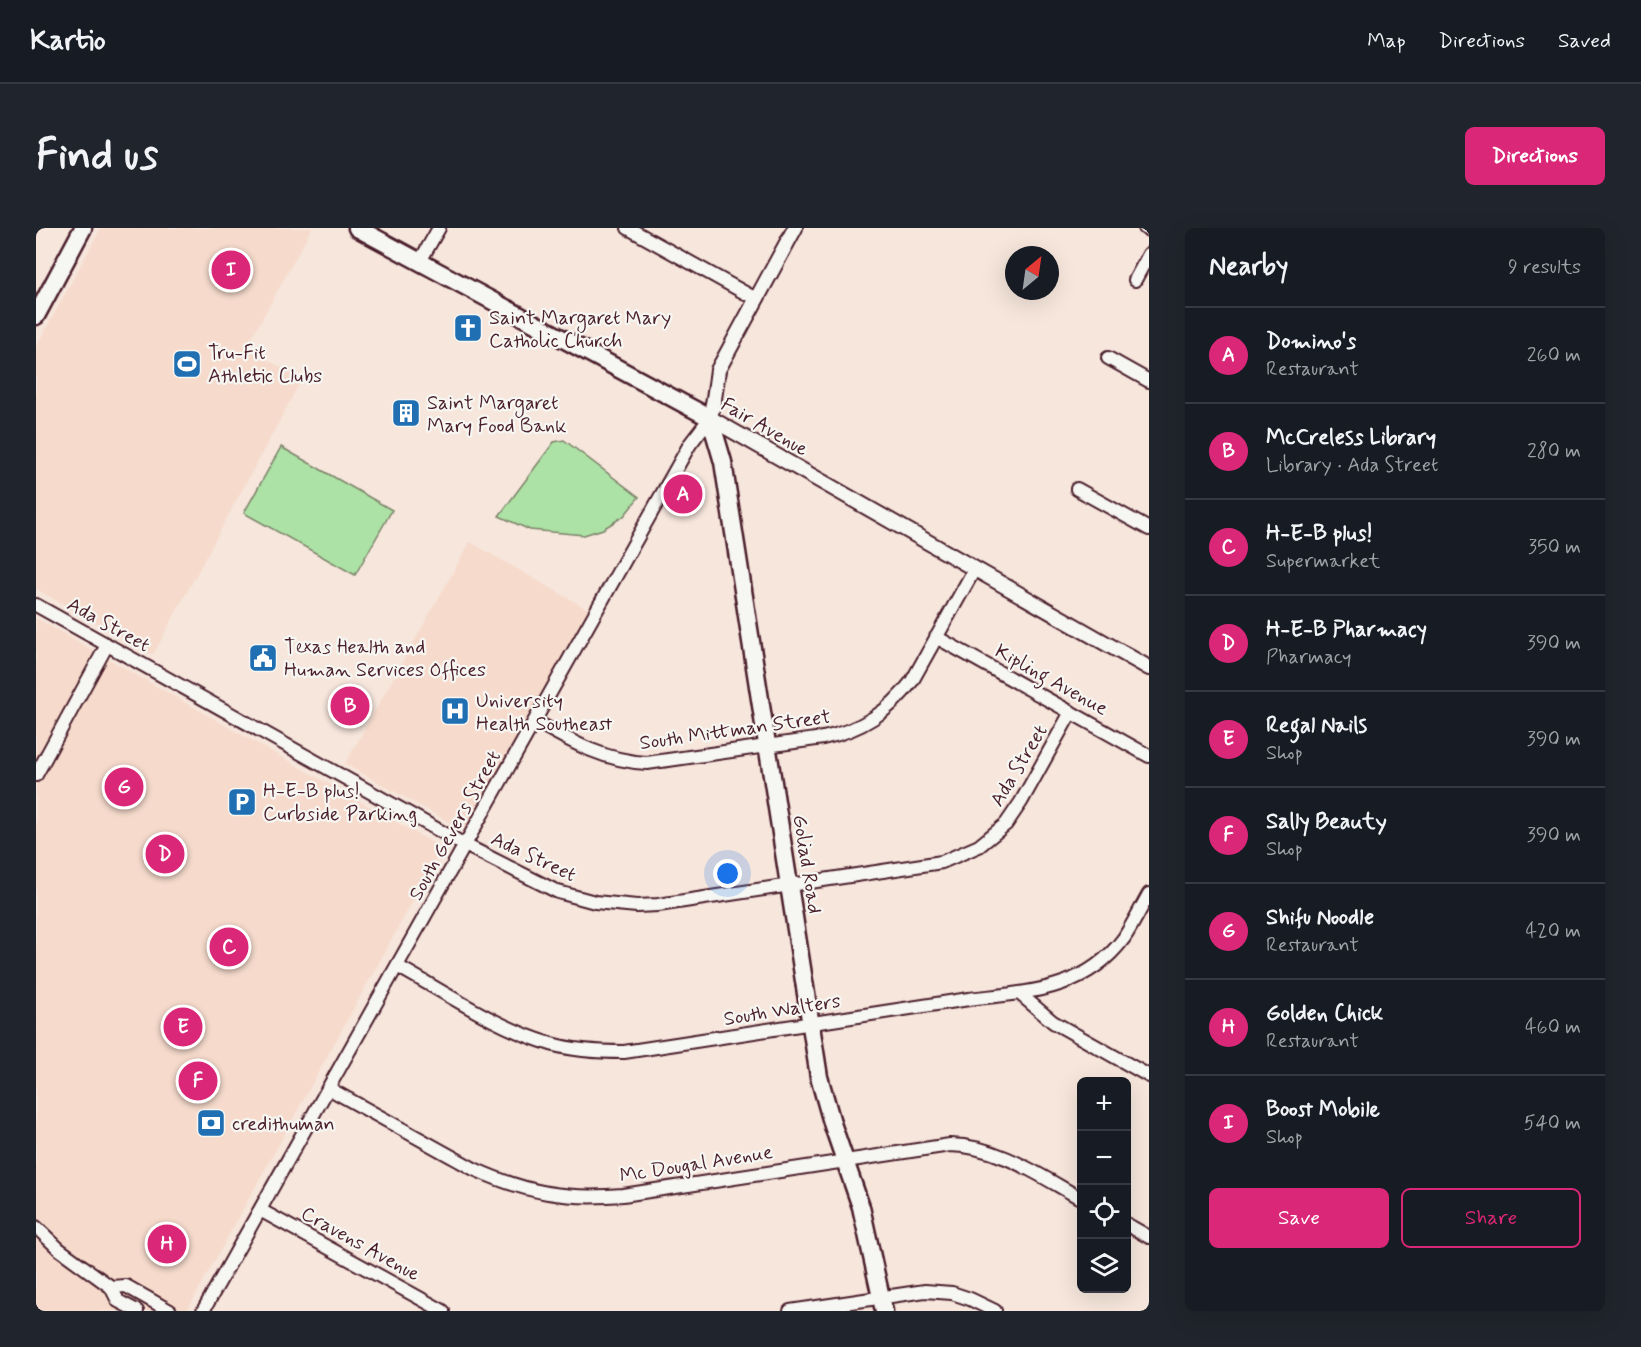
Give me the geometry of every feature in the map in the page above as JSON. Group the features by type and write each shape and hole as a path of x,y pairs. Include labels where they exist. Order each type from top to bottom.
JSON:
{"main road":[{"path":"36,316 83,228"},
{"name":"Fair Avenue","path":"357,228 710,418"},
{"name":"Goliad Road","path":"710,418 723,462 810,1024 824,1098 861,1208 882,1304"}],"street":[{"path":"419,262 440,228"},
{"path":"627,228 756,299"},
{"name":"South Gevers Street","path":"203,1311 690,444 710,418 718,370 795,228"},
{"path":"1145,228 1149,230"},
{"path":"1135,280 1149,254"},
{"path":"1108,358 1149,381"},
{"name":"Fair Avenue","path":"710,418 1149,668"},
{"path":"1077,489 1149,529"},
{"name":"South Mittman Street","path":"535,721 588,751 634,763 660,762 836,735 873,719 903,692 974,570"},
{"name":"Ada Street","path":"36,605 465,845 558,892 616,905 658,905 942,861 979,846 998,832 1014,814 1071,712"},
{"name":"Kipling Avenue","path":"936,637 1149,756"},
{"path":"36,776 107,645"},
{"name":"South Walters","path":"397,966 507,1027 544,1042 600,1052 640,1050 969,999 1020,994 1060,986 1095,967 1123,939 1144,913 1149,894"},
{"path":"1020,994 1053,1022 1149,1076"},
{"name":"Mc Dougal Avenue","path":"328,1088 474,1169 513,1185 546,1194 590,1198 939,1146 972,1146 1013,1161 1077,1196"},
{"name":"Cravens Avenue","path":"260,1210 443,1311"},
{"path":"36,1227 59,1250 111,1287 118,1301 137,1311"},
{"path":"1131,1227 1149,1237"},
{"path":"111,1287 126,1286 170,1311"},
{"path":"790,1311 882,1304 913,1292 937,1292 970,1299 995,1311"}],"shaded area":[{"path":"101,228 312,228 246,348 302,379 153,655 36,589 36,347"},
{"name":"University Health Southeast","path":"470,542 591,611 465,831 345,764"},
{"path":"36,618 442,848 187,1311 36,1311"}],"green space":[{"path":"564,440 639,497 624,516 603,529 584,535 530,530 499,516 554,442"},
{"path":"281,447 392,510 355,575 244,513"}],"place":[{"name":"Boost Mobile","path":"231,270"},
{"name":"Saint Margaret Mary Catholic Church","path":"468,328"},
{"name":"Tru-Fit Athletic Clubs","path":"187,364"},
{"name":"Saint Margaret Mary Food Bank","path":"406,413"},
{"name":"Domino's","path":"683,494"},
{"name":"Texas Health and Human Services Offices","path":"263,658"},
{"name":"McCreless Library","path":"350,706"},
{"name":"University Health Southeast","path":"455,711"},
{"name":"Shifu Noodle","path":"124,787"},
{"name":"H-E-B plus! Curbside Parking","path":"242,802"},
{"name":"H-E-B Pharmacy","path":"165,854"},
{"name":"H-E-B plus!","path":"229,947"},
{"name":"Regal Nails","path":"183,1027"},
{"name":"Sally Beauty","path":"198,1081"},
{"name":"credithuman","path":"211,1123"},
{"name":"Golden Chick","path":"167,1244"}]}
